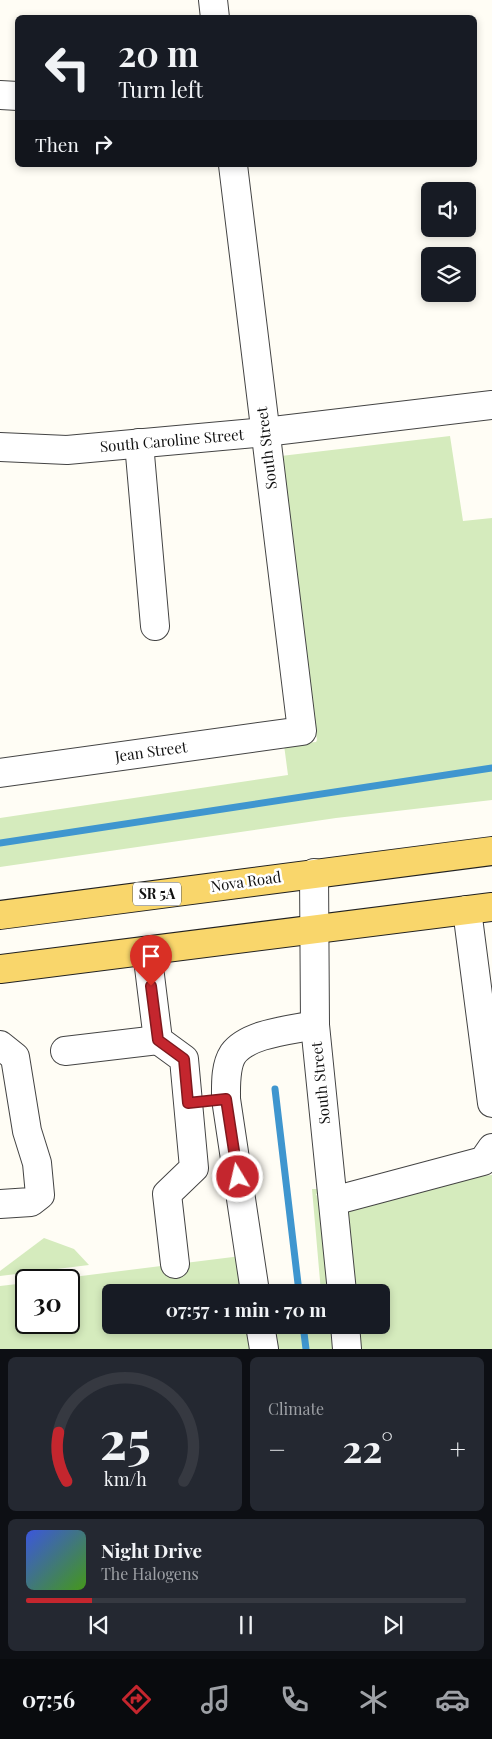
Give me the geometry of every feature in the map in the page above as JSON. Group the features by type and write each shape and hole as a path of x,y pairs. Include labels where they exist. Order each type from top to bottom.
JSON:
{"main road":[{"name":"Nova Road","path":"0,915 492,851"},
{"path":"0,969 479,909"}],"street":[{"path":"213,0 215,15"},
{"path":"0,95 15,96"},
{"name":"South Street","path":"233,167 302,731"},
{"name":"South Caroline Street","path":"0,447 67,450 265,432 492,405"},
{"path":"139,443 155,626"},
{"name":"Jean Street","path":"0,773 302,731"},
{"name":"South Street","path":"314,873 315,1025 341,1284"},
{"path":"479,909 492,1112"},
{"path":"147,951 158,1040"},
{"path":"254,1284 226,1099 227,1073 234,1053 257,1036 315,1025"},
{"path":"65,1051 158,1040 184,1059 194,1168 167,1194 175,1264"},
{"path":"0,1045 15,1057 27,1131 38,1168 40,1195 30,1202 0,1204"},
{"path":"0,1069 11,1135 38,1168"},
{"path":"188,1103 226,1099"},
{"path":"333,1202 483,1161 492,1148"},
{"path":"262,1334 264,1349"},
{"path":"346,1334 347,1349"}],"green space":[{"path":"450,436 463,521 492,518 492,800 336,818 0,867 0,818 288,775 284,745 316,742 317,740 281,456"},
{"path":"492,1175 492,1349 360,1349 359,1334 390,1334 390,1284 354,1284 347,1211 471,1177"},
{"path":"312,1189 318,1189 319,1193 316,1194 320,1203 328,1284 320,1284"},
{"path":"44,1238 74,1249 89,1265 57,1269 15,1269 15,1274 0,1276 0,1271"},
{"path":"249,1255 254,1284 102,1284 102,1334 262,1334 264,1349 0,1349 0,1286 15,1284 15,1334 80,1334 80,1276"},
{"path":"274,1334 333,1334 334,1349 277,1349"}],"waterway":[{"path":"0,843 492,768"},
{"path":"275,1089 298,1284"},
{"path":"304,1334 306,1349"}],"route":[{"path":"151,986 158,1040 184,1059 188,1103 226,1099 238,1177"}]}
